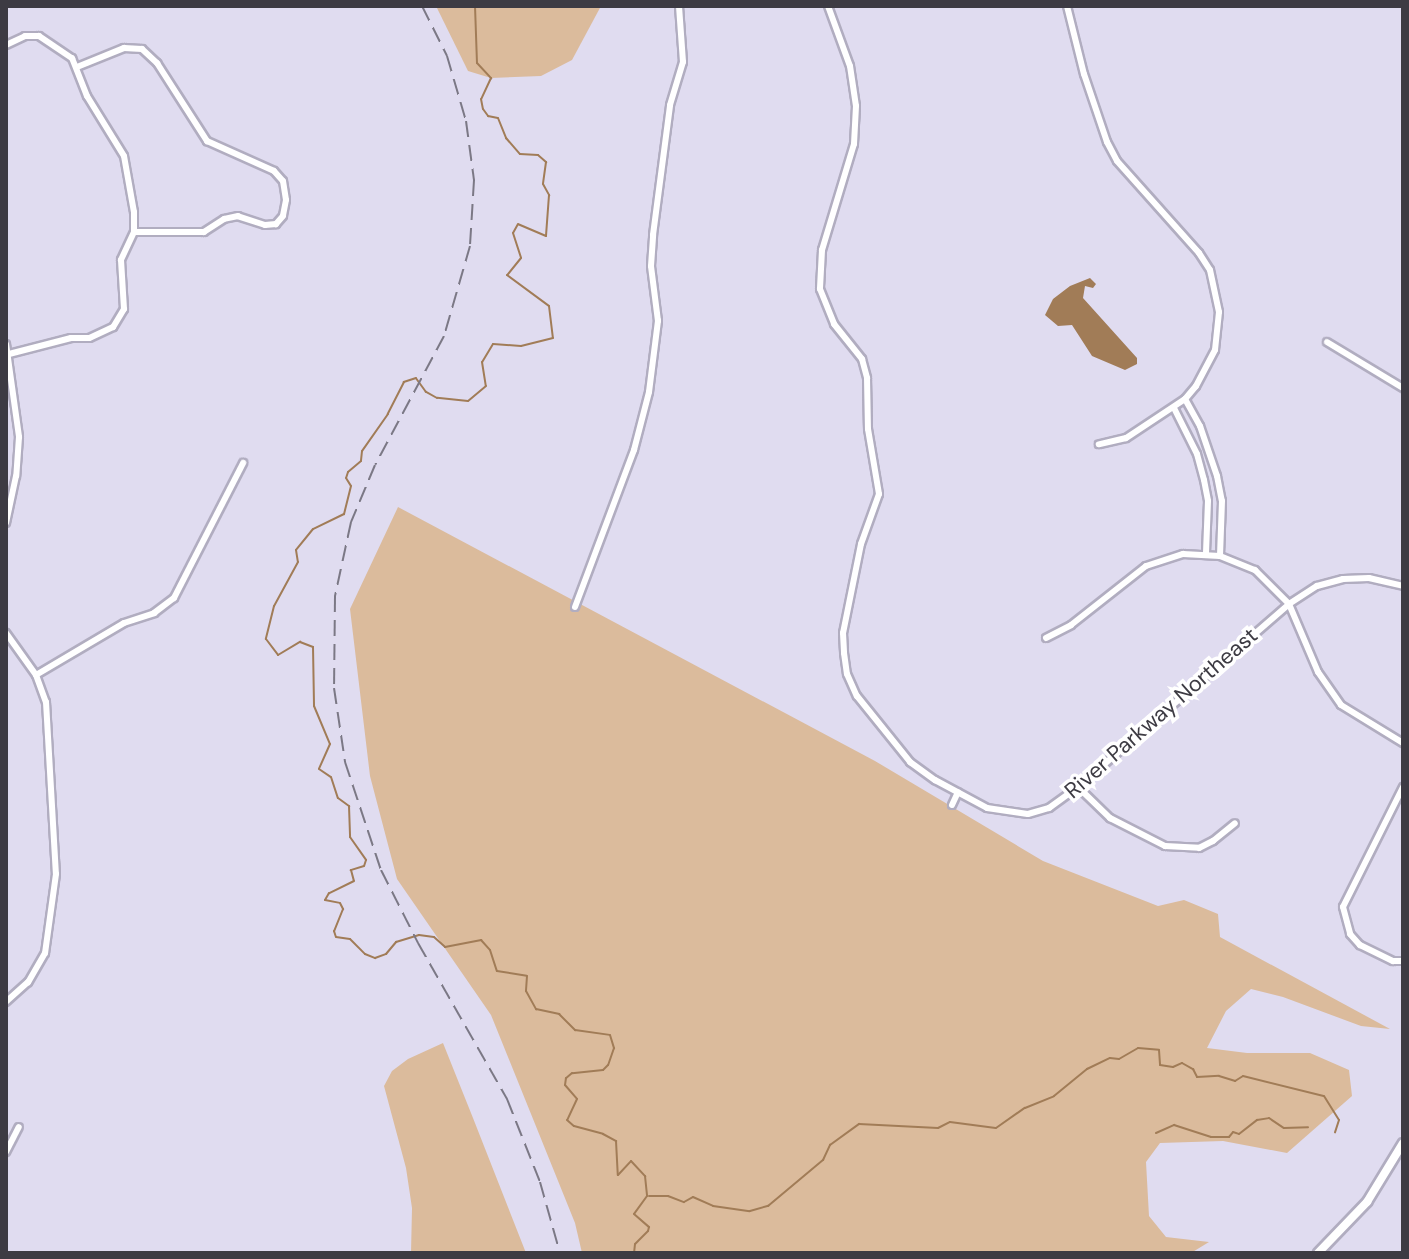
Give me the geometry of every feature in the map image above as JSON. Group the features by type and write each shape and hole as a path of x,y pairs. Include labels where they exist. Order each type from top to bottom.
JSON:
{"street":[{"path":"575,607 634,450 649,392 658,321 651,266 653,235 670,105 683,62 679,6"},
{"name":"River Parkway Northeast","path":"828,6 850,66 856,106 854,144 822,250 820,289 834,324 862,359 867,378 868,429 879,494 861,544 843,633 847,674 857,696 910,762 987,808 1028,814 1049,808 1078,787 1289,604 1317,586 1343,579 1369,578 1403,586"},
{"path":"1067,6 1084,74 1117,161 1199,253 1217,291 1219,312 1215,350 1196,386 1185,399 1126,438 1099,444"},
{"path":"6,45 25,36 39,36 64,51 77,67 87,96 124,156 130,173 134,232 121,260 124,309 113,327 89,338 71,338 9,354"},
{"path":"77,67 124,48 142,49 157,63 207,141 274,171 283,181 283,216 276,224 265,225 238,216 224,219 204,232 134,232"},
{"path":"1327,342 1403,388"},
{"path":"6,344 19,437 16,476 6,523"},
{"path":"1185,399 1200,426 1217,476 1222,501 1220,556"},
{"path":"1174,408 1197,454 1204,480 1208,501 1206,554"},
{"path":"36,675 124,623 154,613 174,598 243,463"},
{"path":"1046,638 1071,625 1146,566 1183,554 1220,556 1255,570 1289,604 1328,690 1358,718 1403,743"},
{"path":"6,633 36,675 46,702 56,852 55,895 45,953 28,982 6,1002"},
{"path":"1078,787 1110,818 1165,846 1199,848 1235,823"},
{"path":"1403,787 1343,907 1350,934 1360,945 1393,961 1403,961"},
{"path":"952,805 958,792"},
{"path":"6,1152 19,1127"},
{"path":"1318,1253 1367,1202 1403,1143"}],"shaded area":[{"path":"436,6 601,6 572,60 541,76 491,78 468,71"},
{"path":"1090,278 1096,284 1093,288 1085,286 1083,298 1137,358 1137,364 1125,370 1092,356 1072,325 1058,326 1045,315 1053,299 1070,286"},
{"path":"398,507 875,761 1043,861 1158,906 1184,900 1218,914 1220,937 1390,1029 1361,1026 1283,997 1251,989 1226,1011 1207,1048 1247,1053 1310,1053 1349,1070 1352,1096 1287,1153 1223,1141 1160,1143 1146,1162 1149,1216 1166,1237 1209,1242 1191,1253 582,1253 575,1223 491,1015 397,879 370,776 350,609"},
{"path":"443,1043 526,1253 411,1253 412,1208 406,1168 384,1086 392,1071 408,1059"}],"waterway":[{"path":"475,6 477,63 491,78 481,99 483,109 488,116 498,118 506,138 520,154 538,155 546,162 543,184 549,195 546,236 518,224 513,233 521,258 507,275 549,306 553,338 521,346 493,344 482,362 486,386 468,401 437,398 426,392 416,378 404,382 388,414 362,451 361,461 348,472 346,478 351,486 344,514 313,529 296,550 298,562 274,606 266,639 278,655 300,642 313,647 314,706 330,744 319,769 331,777 338,798 349,806 350,837 366,860 364,866 351,870 354,881 329,893 325,900 340,903 343,909 334,931 336,937 350,939 365,954 375,958 386,954 396,942 419,935 434,937 445,947 481,940 490,950 497,971 527,976 526,991 536,1009 559,1014 575,1030 610,1035 614,1048 603,1070 572,1073 566,1078 565,1085 577,1099 567,1120 574,1126 616,1141 618,1175 631,1161 645,1176 647,1196 634,1214 649,1227 635,1244 634,1253"},
{"path":"649,1196 668,1196 684,1202 693,1197 713,1206 750,1211 768,1206 823,1160 830,1145 859,1124 938,1128 950,1122 996,1128 1025,1108 1054,1096 1087,1069 1110,1058 1119,1059 1138,1048 1159,1050 1160,1065 1173,1067 1182,1063 1193,1069 1197,1077 1219,1076 1235,1081 1243,1076 1324,1096 1339,1120 1335,1132"},
{"path":"1156,1133 1174,1125 1211,1137 1229,1137 1233,1132 1239,1134 1257,1120 1269,1118 1284,1128 1308,1127"}],"railway":[{"path":"422,6 447,56 466,121 474,180 470,246 444,336 375,465 351,522 335,596 334,688 345,762 381,870 418,943 507,1099 540,1182 560,1253"}]}
